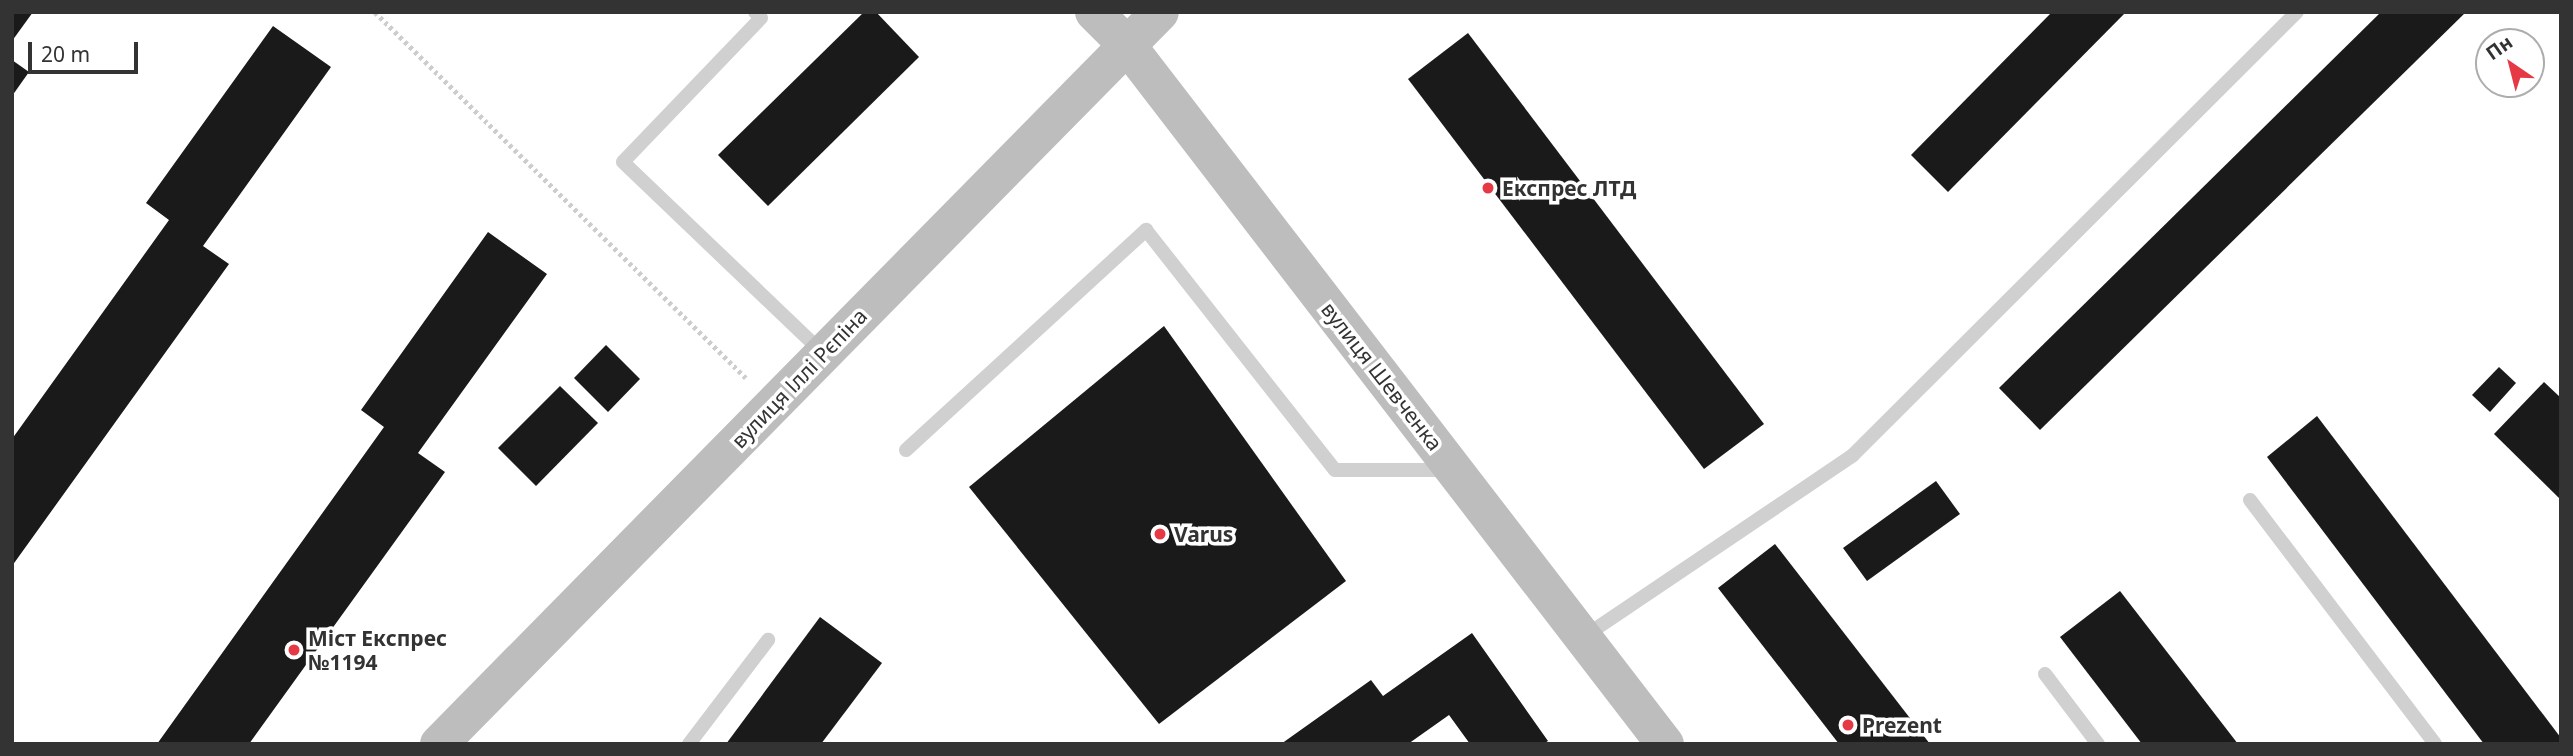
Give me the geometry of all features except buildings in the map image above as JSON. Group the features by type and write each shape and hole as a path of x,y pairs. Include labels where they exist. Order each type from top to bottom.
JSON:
{"street":[{"name":"вулиця Шевченка","path":"1094,12 1127,45 1665,744"},
{"name":"вулиця Іллі Рєпіна","path":"439,744 1160,12"}],"lane":[{"path":"754,12 761,18 623,162 823,353"},
{"path":"1584,637 1853,455 2297,12"},
{"path":"906,450 1146,230 1335,470 1455,470"},
{"path":"2250,500 2435,744"},
{"path":"689,744 768,640"},
{"path":"2045,674 2098,744"}],"path":[{"path":"375,12 773,405"}],"place":[{"name":"Експрес ЛТД","path":"1488,188"},
{"name":"Varus","path":"1160,534"},
{"name":"Міст Експрес №1194","path":"294,650"},
{"name":"Prezent","path":"1848,725"}]}
